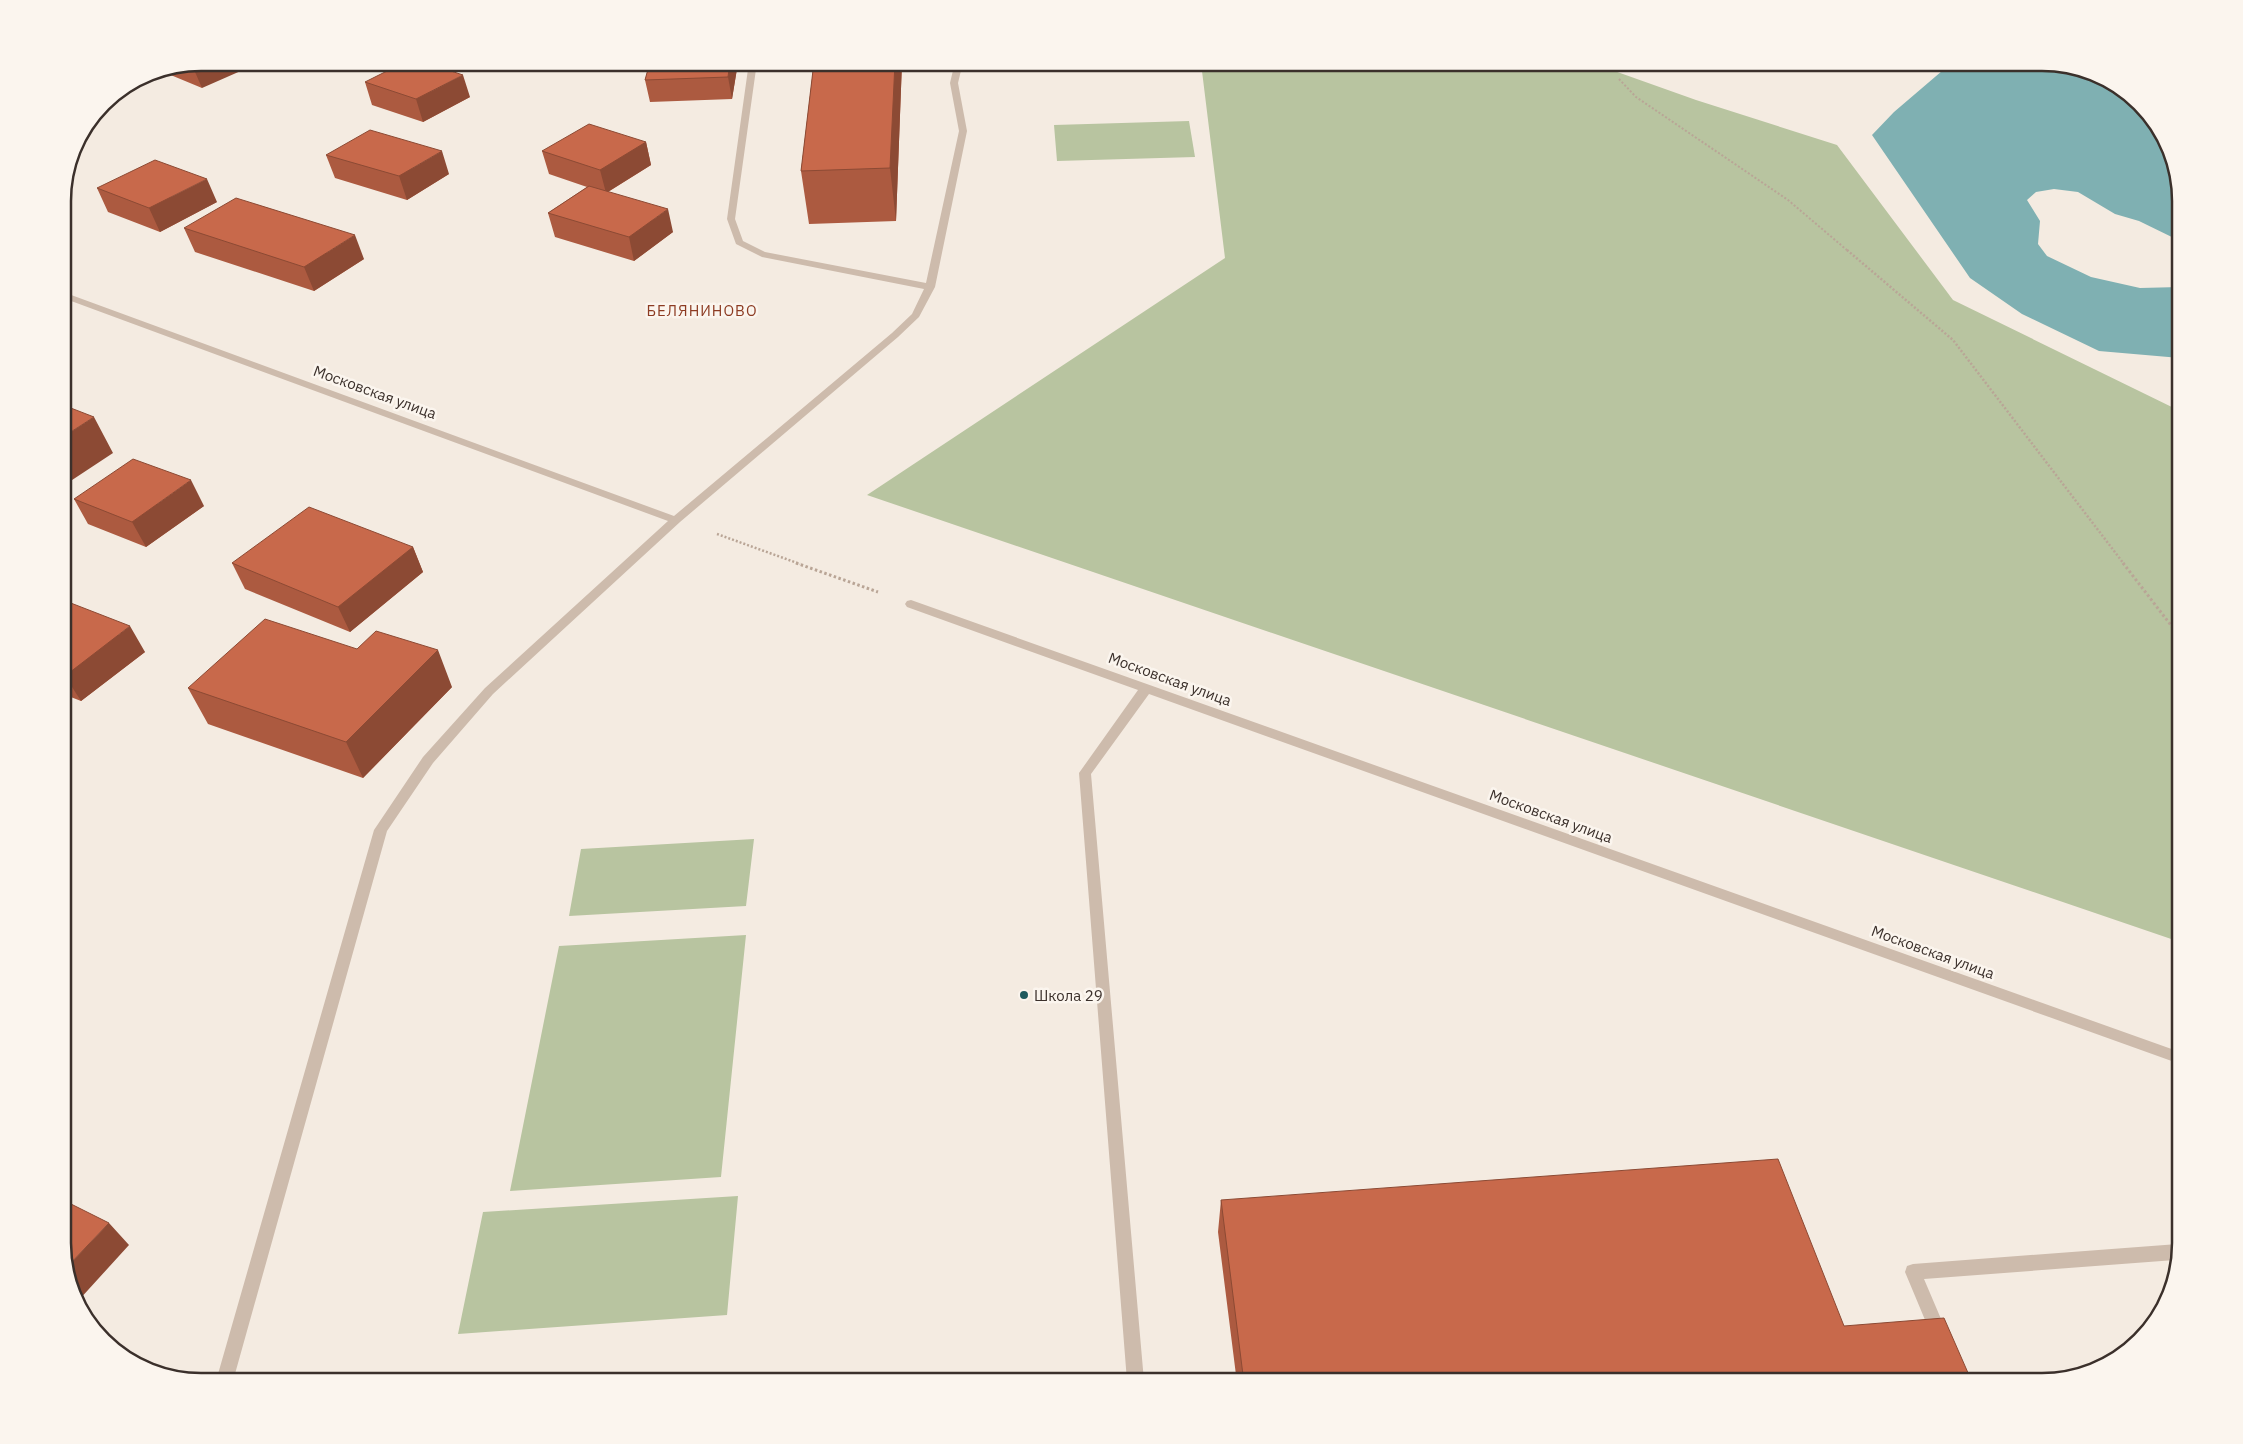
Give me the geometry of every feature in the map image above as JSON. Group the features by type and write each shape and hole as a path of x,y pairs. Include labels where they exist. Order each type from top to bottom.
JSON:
{"street":[{"path":"752,71 731,218 739,242 762,254 930,287"},
{"path":"227,1373 381,830 428,760 489,690 676,520 895,335 916,315 930,287 963,131 954,83 956,71"},
{"name":"Московская улица","path":"72,298 676,520"},
{"name":"Московская улица","path":"911,604 2172,1055"},
{"path":"1134,1373 1085,773 1146,688"},
{"path":"1944,1345 1913,1272 2171,1252"}],"path":[{"path":"1619,79 1636,97 1788,200 1953,340 2172,626"},
{"path":"676,520 911,604"}],"green space":[{"path":"1202,71 1614,71 1696,100 1837,145 1953,300 2172,407 2172,939 867,495 1225,258"},
{"path":"1189,121 1195,157 1057,161 1054,125"},
{"path":"754,839 746,906 569,916 581,849"},
{"path":"746,935 721,1177 510,1191 559,946"},
{"path":"738,1196 727,1315 458,1334 483,1212"}],"water":[{"path":"1942,71 2059,72 2091,81 2114,93 2127,104 2150,129 2162,152 2171,184 2172,237 2139,221 2115,214 2078,192 2054,189 2036,192 2027,200 2040,221 2038,244 2047,256 2091,277 2140,288 2172,287 2172,357 2099,351 2022,314 1970,278 1872,135 1894,112"}],"building":[{"path":"387,71 451,71 463,75 416,99 365,82"},
{"path":"648,71 729,71 728,77 645,80"},
{"path":"813,71 895,71 890,168 801,171"},
{"path":"589,124 646,142 600,170 542,151"},
{"path":"370,130 442,151 399,176 326,155"},
{"path":"155,160 207,179 149,208 97,188"},
{"path":"589,186 668,209 629,237 548,213"},
{"path":"236,198 355,235 304,267 184,228"},
{"path":"72,408 94,417 72,431"},
{"path":"133,459 191,480 132,522 74,499"},
{"path":"309,507 413,547 338,607 232,563"},
{"path":"72,603 130,626 72,671"},
{"path":"265,619 357,649 376,631 438,650 346,742 188,688"},
{"path":"1778,1159 1844,1326 1944,1318 1968,1373 1243,1373 1221,1200"},
{"path":"72,1204 109,1223 73,1261"}],"place":[{"name":"Школа 29","path":"1024,995"}],"district":[{"name":"БЕЛЯНИНОВО","path":"702,310"}]}
